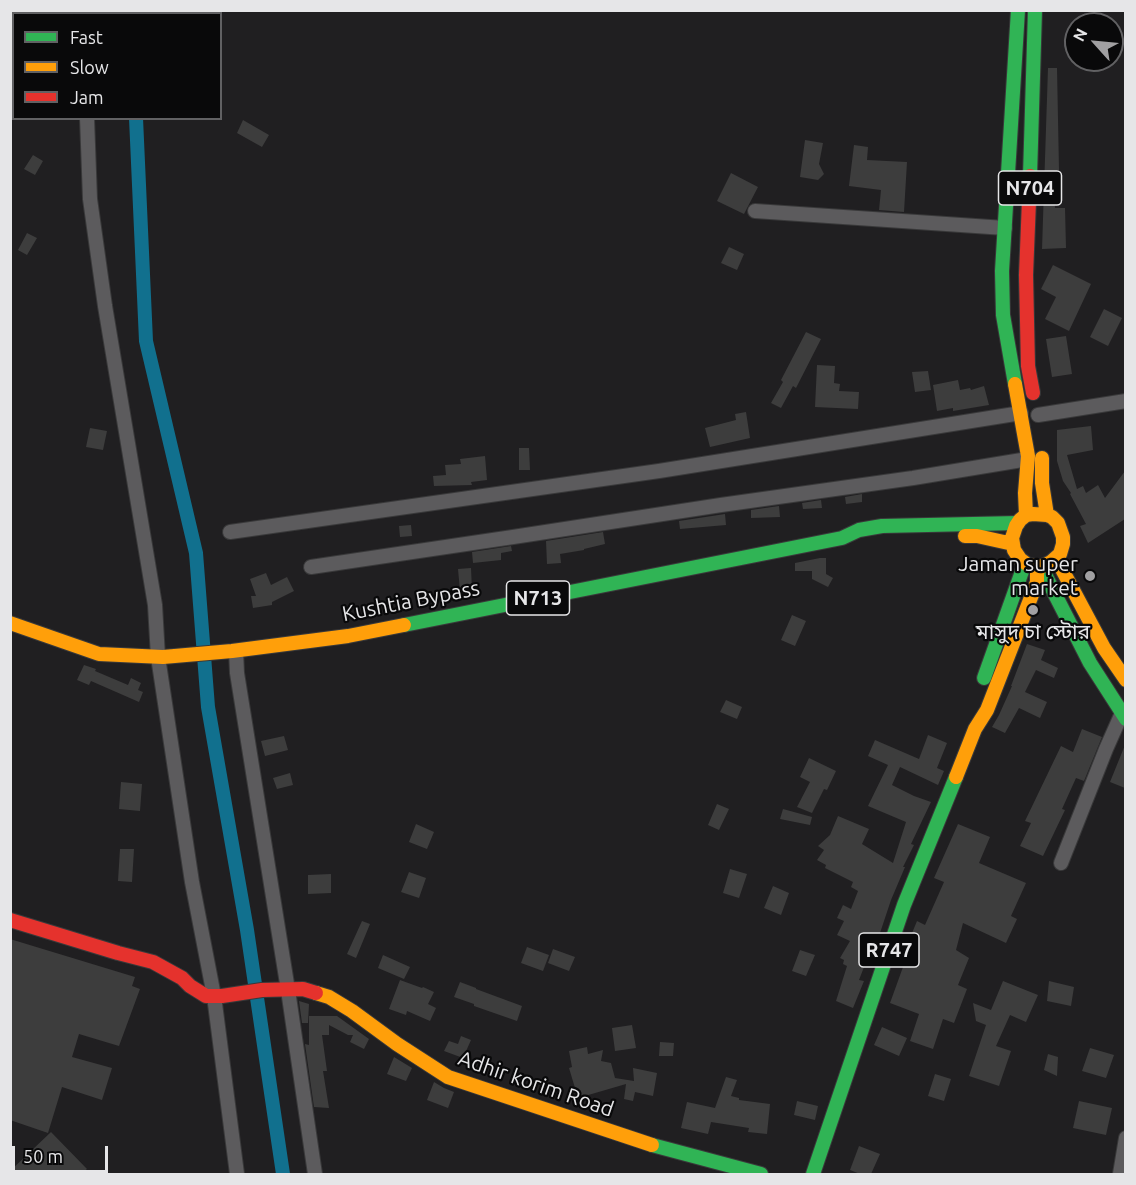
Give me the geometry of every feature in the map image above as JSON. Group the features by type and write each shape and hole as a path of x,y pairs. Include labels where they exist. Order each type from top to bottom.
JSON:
{"main road":[{"name":"N704","path":"1017,10 1002,271 1003,315 1021,413"},
{"name":"N704","path":"1035,10 1026,296 1028,366 1038,420"},
{"path":"1003,296 1026,296"},
{"path":"1021,413 1028,458 1020,496 1022,519 1012,538 1014,550 1031,564 1089,663 1124,716"},
{"path":"1041,443 1042,483 1047,515"},
{"path":"908,537 985,512"},
{"path":"1005,557 1031,564 1047,565 1062,549 1063,537 1058,523 1052,517 1033,514 1022,519"},
{"name":"Kushtia Bypass","path":"10,623 99,654 160,657 234,651 348,636 842,538 859,530 882,526 925,532 1022,519"},
{"name":"Kushtia Bypass","path":"842,538 860,541 935,535 977,536 1013,544"},
{"path":"957,544 977,549"},
{"path":"1056,558 1104,648 1125,680"},
{"path":"975,729 974,711 977,698 1031,564"},
{"name":"R747","path":"813,1174 904,905 975,729 987,710 1037,582 1031,564"},
{"path":"10,920 153,962 182,978 206,996 218,996"},
{"name":"Adhir korim Road","path":"218,996 262,990 303,989 329,997 448,1077 649,1144 760,1174"}],"street":[{"path":"87,120 90,198 105,306 155,604 160,657 192,882 218,996 237,1174"},
{"path":"755,211 1005,228"},
{"path":"1038,420 1125,401"},
{"path":"230,532 659,471 1021,413"},
{"path":"311,567 913,478 1028,458"},
{"path":"234,651 315,1174"},
{"path":"1061,864 1106,749 1124,716"},
{"path":"1120,1174 1125,1138"}],"building":[{"path":"1048,68 1057,68 1059,184 1054,183 1055,208 1065,208 1066,248 1042,249"},
{"path":"243,120 269,135 262,147 237,133"},
{"path":"805,140 823,143 819,164 824,174 818,180 800,177"},
{"path":"854,145 868,147 867,160 907,162 904,212 879,210 881,190 849,186"},
{"path":"33,155 43,161 35,175 24,169"},
{"path":"731,173 758,187 744,214 717,201"},
{"path":"27,233 37,238 27,255 18,250"},
{"path":"729,247 744,254 737,270 721,263"},
{"path":"1053,265 1091,284 1069,331 1045,319 1056,297 1041,289"},
{"path":"1104,309 1122,318 1108,346 1090,337"},
{"path":"806,332 821,339 796,388 793,386 781,408 771,403"},
{"path":"1066,336 1072,374 1052,377 1046,339"},
{"path":"817,365 835,366 834,383 840,384 839,391 859,392 858,409 815,407"},
{"path":"928,371 931,390 915,392 912,372"},
{"path":"958,380 960,390 970,388 971,390 984,386 989,405 953,411 953,408 937,411 933,385"},
{"path":"746,412 750,438 710,447 705,428 736,420 735,414"},
{"path":"1091,426 1093,450 1067,455 1077,489 1083,486 1086,493 1098,485 1105,498 1125,471 1125,519 1088,543 1080,526 1086,524 1063,481 1057,461 1057,430"},
{"path":"90,428 107,431 103,450 86,447"},
{"path":"519,448 529,448 530,470 519,470"},
{"path":"485,456 487,480 471,482 472,485 434,486 433,476 446,475 445,465 461,464 460,459"},
{"path":"862,494 862,502 846,504 845,497"},
{"path":"821,500 822,508 803,509 802,503"},
{"path":"779,506 780,517 751,518 751,510"},
{"path":"725,514 726,525 680,529 679,521"},
{"path":"411,525 412,536 400,537 399,526"},
{"path":"603,532 605,544 560,554 561,563 547,564 546,541"},
{"path":"511,546 512,551 501,553 501,560 473,563 472,552"},
{"path":"826,558 826,574 833,578 828,587 812,579 812,571 795,571 795,563"},
{"path":"471,568 472,590 460,591 458,569"},
{"path":"266,573 271,585 287,577 294,591 272,602 272,605 253,608 251,596 256,596 250,579"},
{"path":"792,615 806,621 795,646 781,640"},
{"path":"1027,644 1045,650 1041,660 1058,668 1054,678 1036,670 1025,692 1047,702 1040,718 1019,708 1005,733 992,727 1012,686"},
{"path":"84,665 128,685 131,678 141,683 138,690 143,692 139,702 91,681 89,685 77,680"},
{"path":"726,700 742,707 737,719 720,712"},
{"path":"1082,729 1102,737 1084,781 1076,778 1062,809 1065,810 1043,856 1020,846 1031,823 1025,821 1061,746 1073,752"},
{"path":"928,735 947,743 937,768 944,771 938,785 900,767 892,785 931,802 911,844 914,845 903,867 905,867 874,951 871,949 859,980 864,981 853,1008 836,1001 847,966 840,958 850,941 837,935 844,921 837,918 843,905 851,909 858,891 851,887 853,882 825,868 826,865 817,860 824,850 818,846 830,835 838,816 869,829 862,844 893,863 906,822 868,806 888,765 868,756 875,740 919,759"},
{"path":"284,736 288,750 265,756 261,741"},
{"path":"1125,745 1125,788 1110,782"},
{"path":"809,758 836,771 812,813 797,807 810,782 800,777"},
{"path":"290,773 293,785 277,789 273,778"},
{"path":"121,782 142,784 140,811 119,809"},
{"path":"717,804 729,809 719,830 708,825"},
{"path":"783,809 812,817 810,825 780,819"},
{"path":"416,824 434,832 427,849 409,842"},
{"path":"958,824 990,837 979,863 1026,883 1011,916 1017,919 1006,943 963,923 956,950 969,958 958,985 967,989 954,1023 943,1019 933,1049 910,1041 919,1014 890,1003 907,956 903,955 917,921 925,925 944,882 934,878"},
{"path":"120,849 134,849 132,882 118,881"},
{"path":"730,869 747,874 739,898 723,893"},
{"path":"409,872 426,878 419,898 401,892"},
{"path":"331,874 331,893 308,894 308,875"},
{"path":"773,886 789,893 781,915 764,908"},
{"path":"362,921 370,924 356,958 347,954"},
{"path":"10,939 135,977 132,986 140,989 119,1046 79,1034 72,1057 112,1068 102,1100 62,1087 48,1133 10,1120"},
{"path":"527,947 549,955 543,971 521,963"},
{"path":"553,949 575,957 569,971 548,963"},
{"path":"800,950 815,955 806,976 792,971"},
{"path":"383,955 410,967 404,979 378,968"},
{"path":"400,980 434,992 428,1004 436,1008 430,1021 407,1011 406,1015 389,1009"},
{"path":"1003,981 1038,995 1026,1022 1010,1015 996,1046 1011,1051 999,1086 969,1076 986,1025 976,1021 973,1003 991,1010"},
{"path":"1049,981 1074,987 1071,1006 1047,1001"},
{"path":"460,982 522,1006 517,1021 454,997"},
{"path":"299,1001 309,1004 308,1023 302,1023"},
{"path":"309,1016 337,1016 369,1039 364,1049 350,1042 353,1035 348,1035 329,1025 329,1035 322,1035 327,1071 323,1071 329,1108 314,1107 305,1044 309,1045"},
{"path":"632,1025 636,1048 615,1051 612,1028"},
{"path":"882,1027 907,1038 899,1056 874,1045"},
{"path":"461,1036 471,1040 463,1058 444,1051 449,1041 458,1044"},
{"path":"660,1042 674,1043 673,1056 659,1056"},
{"path":"587,1047 588,1054 603,1050 601,1061 611,1063 615,1078 634,1081 633,1068 657,1073 653,1096 635,1092 633,1101 624,1099 626,1084 578,1098 569,1068 572,1067 569,1051"},
{"path":"1090,1048 1114,1055 1106,1078 1082,1071"},
{"path":"1048,1054 1058,1057 1057,1076 1044,1070"},
{"path":"394,1057 412,1068 406,1081 387,1074"},
{"path":"935,1074 951,1079 944,1101 928,1096"},
{"path":"726,1077 737,1080 731,1096 739,1100 770,1104 767,1134 748,1132 749,1128 711,1122 708,1134 681,1128 687,1102 715,1108"},
{"path":"434,1082 454,1092 448,1108 427,1100"},
{"path":"797,1101 818,1106 815,1120 794,1115"},
{"path":"1079,1101 1112,1108 1106,1135 1073,1128"},
{"path":"51,1132 87,1169 81,1174 10,1174 10,1171"},
{"path":"859,1146 880,1154 871,1174 860,1174 850,1170"}],"waterway":[{"path":"136,120 146,341 196,553 208,707 247,930 283,1174"}],"traffic: fast":[{"path":"1015,384 1003,315 1002,271 1018,10"},
{"path":"1030,176 1035,10"},
{"path":"404,625 842,538 859,530 882,526 1018,523"},
{"path":"984,678 1025,563"},
{"path":"1041,567 1090,663 1126,719"},
{"path":"813,1174 904,905 956,777"},
{"path":"652,1145 761,1174"}],"traffic: slow":[{"path":"1015,384 1028,456 1026,515"},
{"path":"1042,458 1042,483 1047,515"},
{"path":"1033,514 1052,517 1058,523 1063,537 1060,554 1041,567 1028,565 1020,559 1014,550 1012,538 1020,520 1026,515 1033,514"},
{"path":"965,536 977,536 1013,544"},
{"path":"1056,558 1104,648 1126,680"},
{"path":"956,777 975,729 987,710 1037,582 1037,567"},
{"path":"10,623 99,654 163,657 232,651 348,636 404,625"},
{"path":"316,993 329,997 352,1011 448,1077 652,1145"}],"traffic: jam":[{"path":"1030,176 1026,275 1028,366 1033,393"},
{"path":"10,920 153,962 182,978 206,996 262,990 303,989 316,993"}],"place":[{"name":"Jaman super market","path":"1090,576"},
{"name":"মাসুদ চা স্টোর","path":"1033,610"}]}
